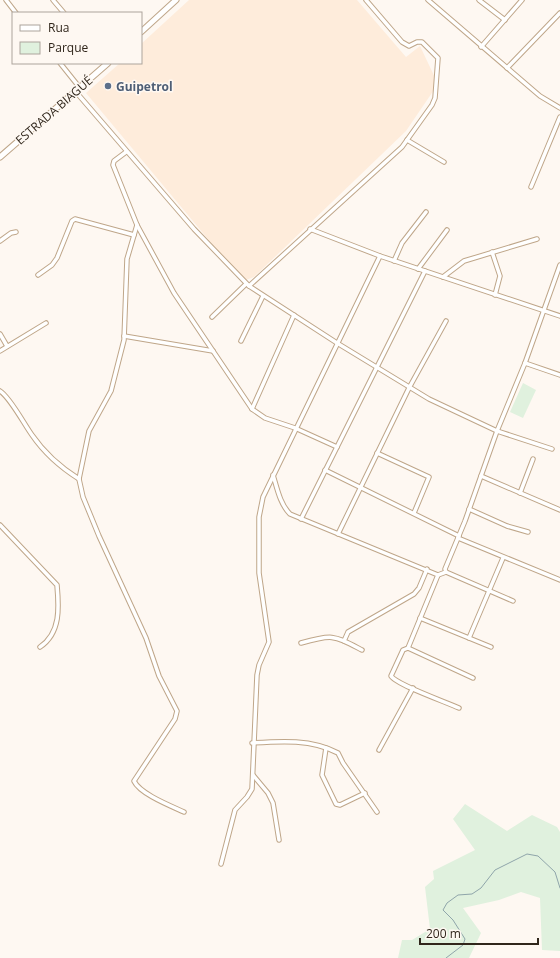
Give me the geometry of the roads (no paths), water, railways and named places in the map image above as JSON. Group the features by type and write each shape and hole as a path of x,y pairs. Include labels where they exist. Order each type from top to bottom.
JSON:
{"main road":[{"path":"142,31 176,0"},
{"name":"ESTRADA BIAGUÉ","path":"0,157 107,64"}],"street":[{"path":"6,0 15,12"},
{"path":"54,0 63,12"},
{"path":"212,317 407,140 432,106 435,98 438,58 422,42 417,42 409,46 402,42 366,0"},
{"path":"428,0 540,96 560,108"},
{"path":"479,0 505,20"},
{"path":"481,47 522,0"},
{"path":"507,68 560,13"},
{"path":"61,64 78,90 126,152 194,229 248,285 409,388 497,431 552,448"},
{"path":"532,186 560,118"},
{"path":"407,140 444,162"},
{"path":"126,152 114,161 113,165 137,225 174,293 214,350 252,409 265,418 296,428 337,447"},
{"path":"394,261 402,243 426,212"},
{"path":"38,275 55,262 72,221 75,219 134,235"},
{"path":"137,225 126,267 124,336 112,391 89,432 79,479 83,497 99,536 146,638 159,676 176,710 174,719 134,781 136,786 155,798 184,812"},
{"path":"310,229 394,261 544,312 560,316"},
{"path":"418,269 448,230"},
{"path":"0,241 11,233 16,232"},
{"path":"443,277 460,263 537,239"},
{"path":"492,252 500,276 495,295"},
{"path":"221,864 235,810 250,793 253,775 252,744 257,670 268,642 260,579 259,517 263,497 380,256"},
{"path":"446,572 446,565 469,509 497,431 525,363 560,265"},
{"path":"301,518 425,271"},
{"path":"241,341 263,296"},
{"path":"252,409 294,315"},
{"path":"338,534 409,388 446,321"},
{"path":"0,351 46,323"},
{"path":"0,334 7,346"},
{"path":"124,336 214,350"},
{"path":"525,363 560,375"},
{"path":"0,391 8,398 47,454 79,479"},
{"path":"377,453 429,477 414,513"},
{"path":"520,493 533,459"},
{"path":"325,470 414,513 458,537 503,558 560,580"},
{"path":"273,475 285,509 290,514 427,569 438,575"},
{"path":"480,476 560,510"},
{"path":"469,509 508,526 528,532"},
{"path":"0,525 57,585 58,614 56,627 49,641 40,647"},
{"path":"469,638 503,558"},
{"path":"344,640 348,632 414,594 419,588 427,569"},
{"path":"458,708 393,679 391,676 403,650 408,648 438,575 446,572 513,601"},
{"path":"420,618 491,647"},
{"path":"301,643 324,636 344,640 362,650"},
{"path":"408,648 473,678"},
{"path":"379,750 413,688"},
{"path":"252,744 272,742 304,742 326,748 340,754 343,763 378,812"},
{"path":"326,748 322,775 336,804 340,806 365,793"},
{"path":"253,775 268,793 273,803 279,840"}],"waterway":[{"path":"446,958 463,945 465,939 453,920 443,910 447,903 458,895 472,894 481,888 495,870 527,854 538,856 555,872 560,888"}],"place":[{"name":"Guipetrol","path":"108,86"}]}
